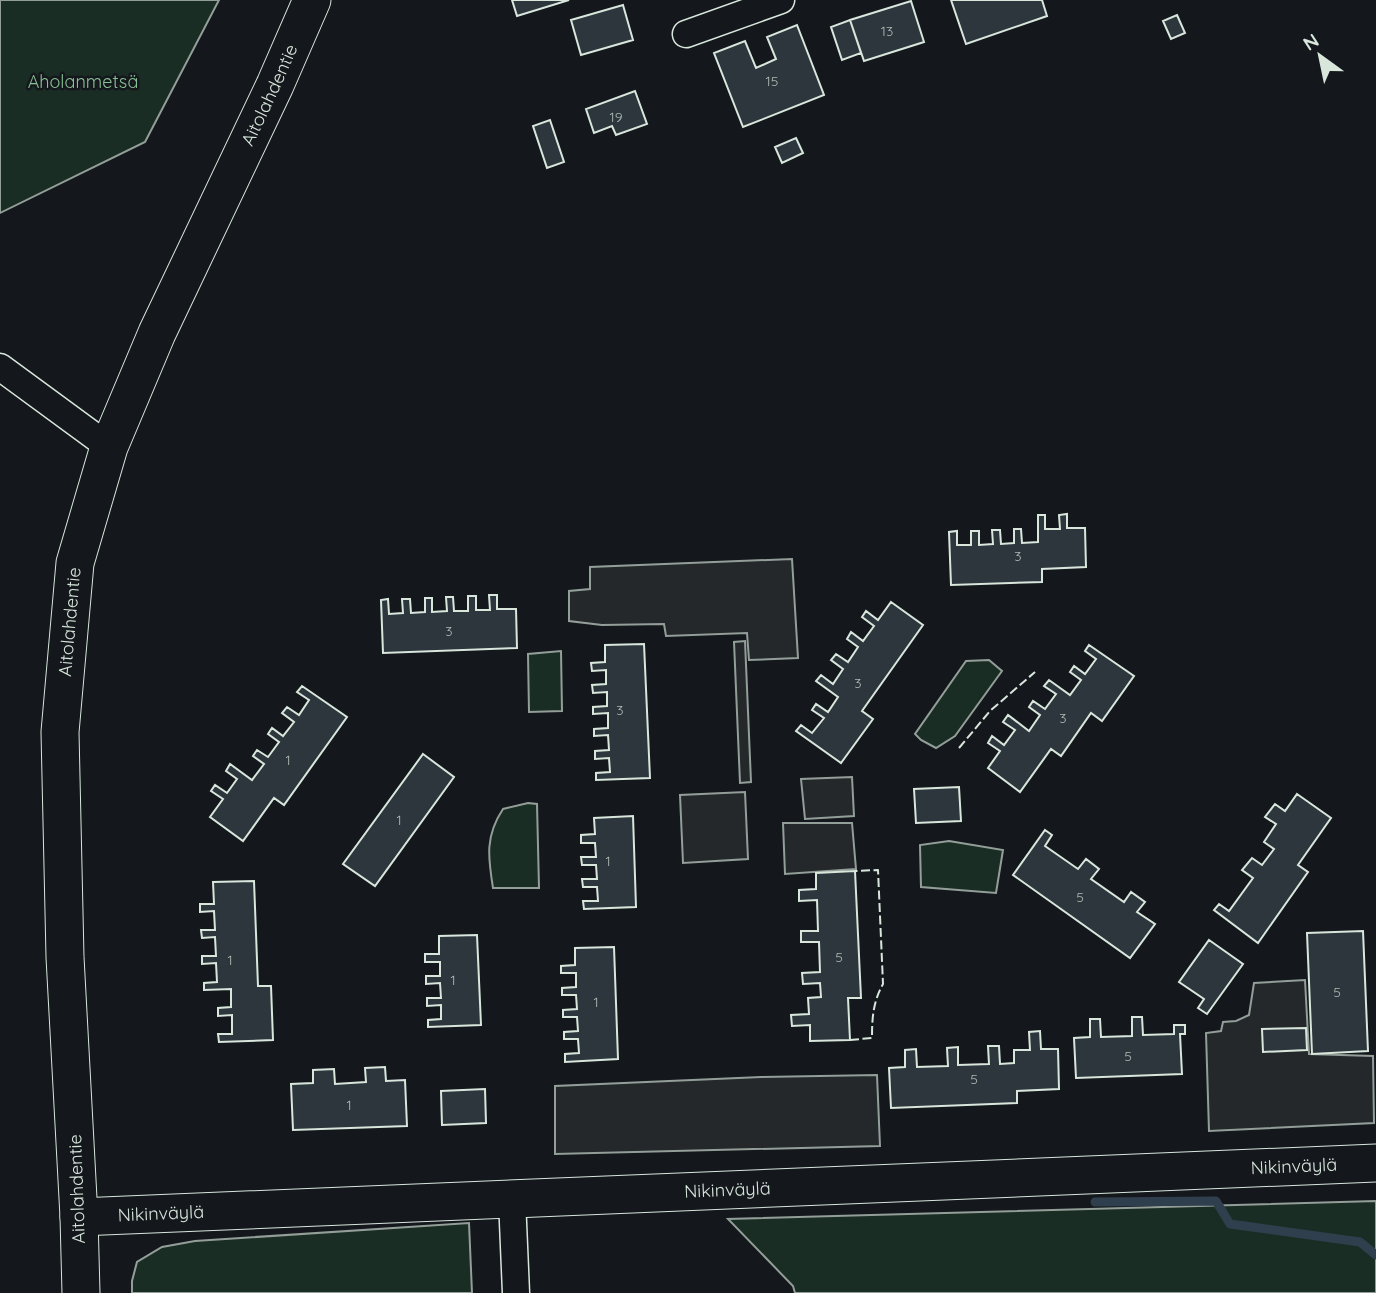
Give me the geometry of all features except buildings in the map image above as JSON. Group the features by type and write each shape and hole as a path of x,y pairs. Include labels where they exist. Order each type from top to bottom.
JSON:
{"main road":[{"name":"Aitolahdentie","path":"80,1293 79,1217 65,957 60,732 75,564 109,447 157,333 275,85 312,0"},
{"name":"Nikinväylä","path":"79,1217 1376,1163"}],"street":[{"path":"686,34 781,0"},
{"path":"0,367 109,447"},
{"path":"512,1199 516,1293"}],"green space":[{"name":"Aholanmetsä","path":"0,0 219,0 145,142 0,213"},
{"path":"561,651 562,711 529,712 528,654"},
{"path":"989,660 1002,671 955,736 936,748 921,740 915,734 966,661"},
{"path":"528,803 537,804 539,888 493,888 489,847 493,828 503,809"},
{"path":"949,841 1003,850 996,893 921,887 920,845"},
{"path":"1376,1201 1376,1293 795,1293 793,1286 728,1219"},
{"path":"469,1223 472,1293 132,1293 137,1262 162,1247 195,1241"}],"shaded area":[{"path":"792,559 798,658 749,660 747,633 666,636 664,624 602,625 569,621 569,591 590,589 590,567"},
{"path":"745,641 751,782 740,783 734,642"},
{"path":"852,777 854,816 805,819 801,779"},
{"path":"745,792 748,859 683,863 680,795"},
{"path":"783,823 852,823 856,869 785,874"},
{"path":"1305,980 1309,1054 1373,1056 1374,1123 1209,1131 1206,1033 1221,1031 1223,1022 1236,1021 1249,1015 1254,983"},
{"path":"877,1075 880,1146 555,1154 555,1086"}],"waterway":[{"path":"1095,1202 1216,1201 1230,1224 1360,1242 1376,1255"}],"fence":[{"path":"959,748 990,711 1035,672"},
{"path":"850,1040 872,1038 874,1010 883,984 878,870 855,871"}]}
